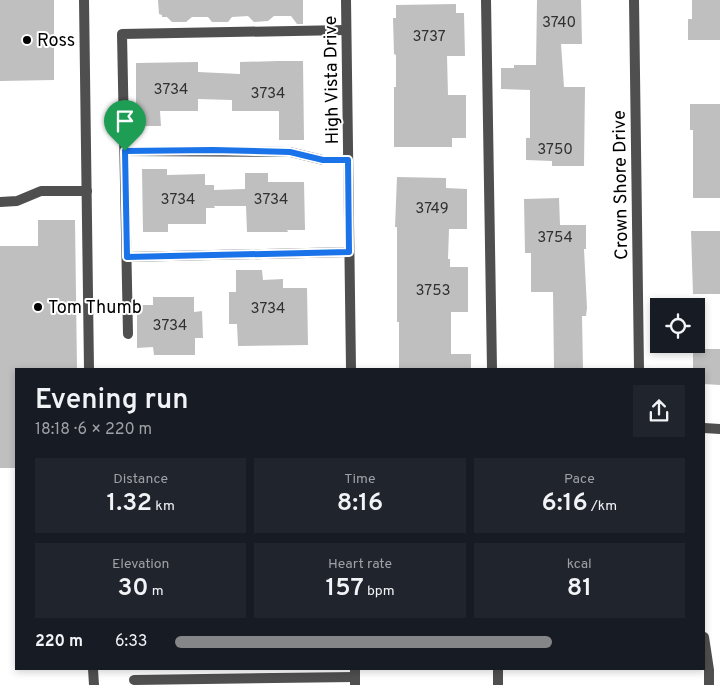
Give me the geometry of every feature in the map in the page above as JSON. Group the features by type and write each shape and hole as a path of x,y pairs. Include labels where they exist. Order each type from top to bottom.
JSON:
{"street":[{"path":"84,0 90,368"},
{"name":"High Vista Drive","path":"346,0 351,368"},
{"path":"486,0 492,368"},
{"name":"Crown Shore Drive","path":"634,0 639,368"},
{"path":"128,334 122,34 346,30"},
{"path":"125,151 290,152 323,160 348,160"},
{"path":"0,202 17,201 41,191 87,191"},
{"path":"127,257 349,252"},
{"path":"705,428 720,428"},
{"path":"705,644 710,685"},
{"path":"93,670 94,685"},
{"path":"498,670 498,685"},
{"path":"134,682 355,677"}],"building":[{"name":"Ross","path":"0,0 54,0 54,80 0,81"},
{"path":"158,0 303,0 303,24 297,24 291,16 274,16 268,21 254,22 248,16 232,17 228,22 212,22 208,17 192,17 186,22 172,22 167,17 162,17 159,14"},
{"path":"537,0 581,0 582,44 561,44 564,87 585,87 584,166 552,166 552,161 526,160 526,138 530,138 530,90 501,89 501,68 514,68 514,65 536,65"},
{"path":"692,0 720,0 720,40 688,40 688,19 692,19"},
{"path":"456,4 456,13 464,13 465,56 447,56 448,95 466,95 466,138 452,138 452,147 394,147 396,55 394,54 393,18 396,18 396,5"},
{"path":"303,61 304,140 279,140 279,111 232,111 232,100 198,99 198,111 160,111 161,126 136,126 136,63 198,62 198,72 240,74 240,62"},
{"path":"690,104 720,104 720,198 693,198 693,130 690,130"},
{"path":"142,169 167,169 167,175 205,174 205,185 214,185 214,190 245,189 245,173 268,173 268,182 304,182 305,230 247,232 246,206 214,206 215,208 206,208 206,224 168,224 168,232 143,232"},
{"path":"397,177 446,178 446,188 467,189 467,229 449,229 448,259 450,259 450,267 468,267 468,312 451,312 451,354 471,354 471,368 399,368 397,227 395,227"},
{"path":"559,198 560,225 586,225 586,249 584,249 587,308 586,316 582,316 583,368 554,368 553,292 531,292 531,253 525,253 524,199"},
{"name":"Tom Thumb","path":"38,220 75,220 77,368 15,368 15,468 0,468 0,246 38,246"},
{"path":"691,231 720,231 720,294 693,294"},
{"path":"236,270 262,270 263,280 283,279 283,288 307,288 308,345 238,346 237,324 229,324 229,292 236,292"},
{"path":"153,297 194,297 194,312 202,311 203,338 195,338 195,355 154,355 153,347 137,348 137,305 153,305"},
{"path":"705,349 720,349 720,385 705,384 705,368 693,368 693,353 705,353"}],"place":[{"name":"Ross","path":"27,40"},
{"name":"Tom Thumb","path":"38,307"}],"route":[{"path":"213,150 290,152 323,160 348,160 349,252 127,257 125,151 213,150"}]}
